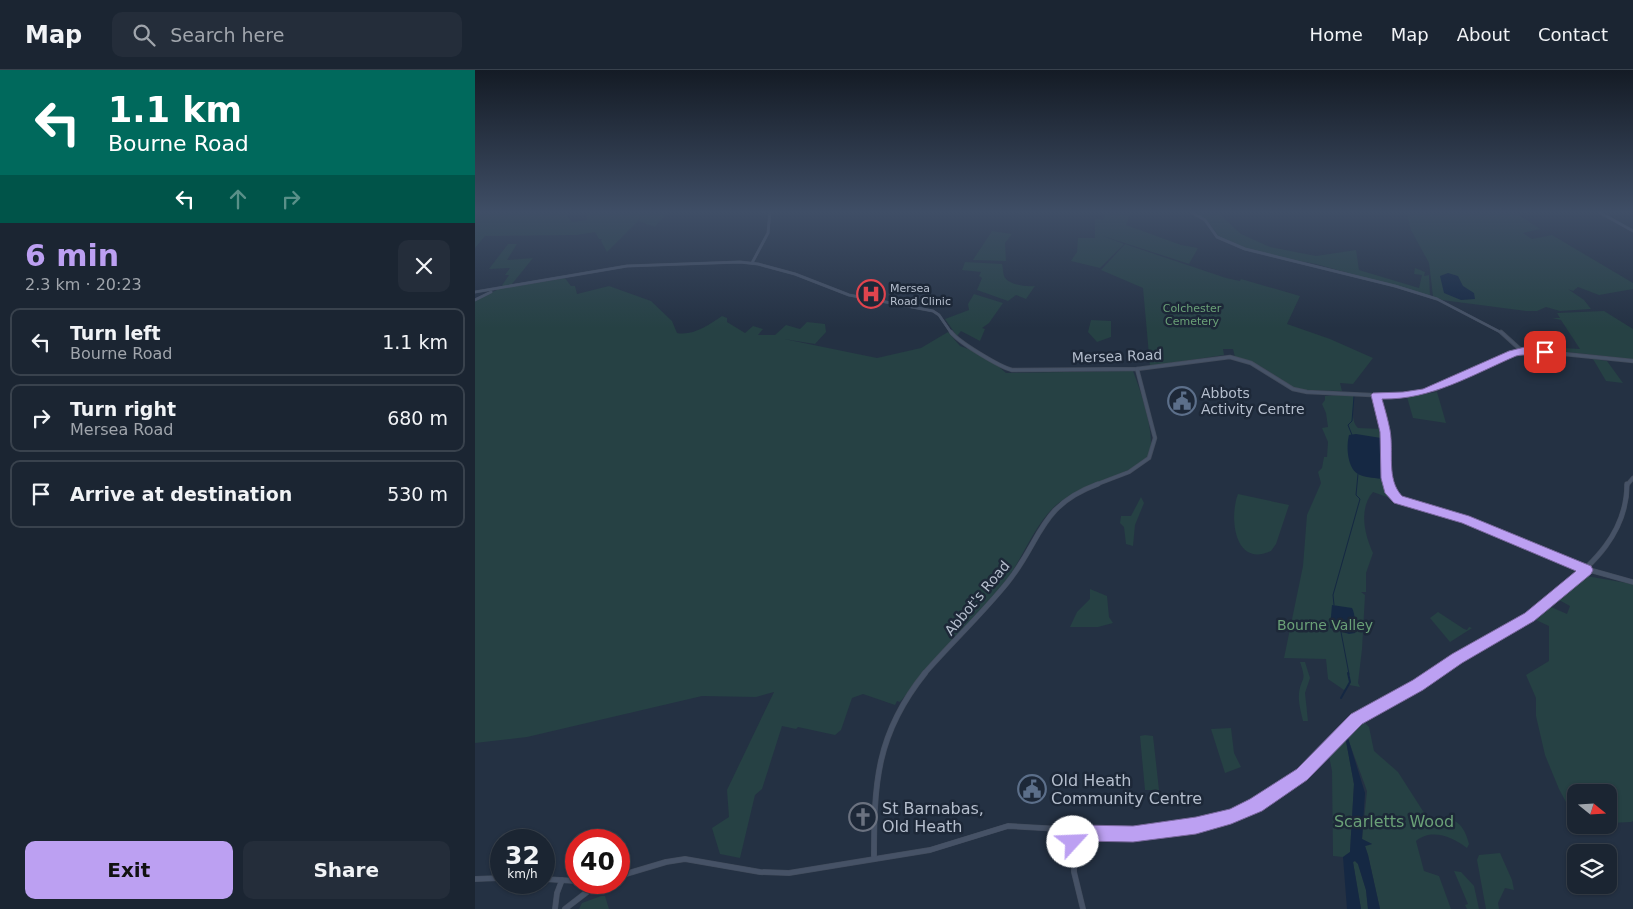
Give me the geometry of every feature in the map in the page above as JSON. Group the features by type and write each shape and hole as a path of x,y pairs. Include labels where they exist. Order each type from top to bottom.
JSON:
{"main road":[{"name":"Mersea Road","path":"752,263 808,278 849,295 933,311 939,315 957,340 1003,368 1028,371 1079,368 1137,369"},
{"path":"476,292 495,289"},
{"path":"630,873 666,862 685,859 782,873 874,859"}],"street":[{"path":"475,300 495,289 627,266 752,263 759,250"},
{"path":"1250,250 1316,265 1437,299 1480,323 1505,334 1522,351"},
{"path":"476,292 480,297"},
{"name":"Mersea Road","path":"1137,369 1230,357 1257,366 1300,392 1403,396 1432,390 1509,354 1522,351 1633,361"},
{"name":"Abbot's Road","path":"874,859 873,812 878,774 890,732 902,704 1011,579 1043,522 1056,507 1076,493 1125,473 1149,458 1155,438 1137,369"},
{"path":"1376,395 1385,432 1387,478 1391,493 1395,498 1465,520 1587,570 1633,582"},
{"path":"874,859 942,848 1008,826 1059,829 1074,835 1080,833 1133,834 1196,825 1231,816 1256,805 1302,775 1357,719 1418,685 1457,658 1530,617 1587,570 1595,561 1617,526 1625,506 1627,483 1633,478"},
{"path":"1074,835 1072,862 1075,884 1083,909"},
{"path":"475,879 490,878"},
{"path":"555,880 565,880"},
{"path":"555,909 557,893 562,880"},
{"path":"565,909 584,894"}],"green space":[{"path":"503,250 513,250 507,260 533,258 512,284 501,287 509,275 505,275 510,268 489,269"},
{"path":"979,250 1005,250 1006,261 973,260"},
{"path":"1077,250 1118,250 1100,268 1071,261"},
{"name":"Colchester Cemetery","path":"1119,250 1143,250 1226,278 1240,281 1241,279 1300,296 1287,324 1330,339 1373,358 1353,384 1340,383 1342,391 1298,390 1260,366 1235,357 1233,349 1223,349 1224,355 1150,366 1143,288 1101,270"},
{"path":"1146,250 1197,250 1189,264"},
{"path":"1251,250 1286,250 1316,256 1356,250 1359,270 1419,288 1422,275 1414,274 1415,268 1425,272 1424,276 1429,275 1430,296 1316,264 1266,255"},
{"path":"1422,250 1578,250 1633,283 1633,289 1599,295 1578,287 1573,291 1568,289 1584,300 1591,309 1560,311 1546,307 1537,311 1526,311 1442,300 1433,296 1429,263"},
{"path":"965,262 1002,264 1004,276 1009,282 1022,286 1035,286 1026,299 1016,295 1008,301 977,290 982,278 979,276 981,272 962,270"},
{"path":"565,278 571,286 575,286 577,294 609,286 651,301 672,321 677,333 683,334 706,326 722,316 727,318 727,322 745,333 753,326 763,329 758,335 775,335 786,325 800,329 807,322 825,324 826,332 815,344 784,339 877,358 921,348 948,332 960,346 985,355 1006,373 1133,371 1147,414 1151,448 1148,456 1142,462 1065,499 1047,514 1005,582 900,702 897,701 895,705 863,694 852,698 841,730 835,735 798,727 796,729 782,726 762,789 755,795 740,858 720,854 712,828 729,817 727,790 774,692 756,697 702,696 527,737 475,743 475,300 499,289"},
{"path":"974,294 1003,303 989,323 982,328 985,329 980,341 961,331 957,336 945,319 969,310 968,304"},
{"path":"1604,311 1633,329 1633,359 1548,350 1546,347 1580,349 1561,320 1552,318 1560,318 1557,313"},
{"path":"1091,320 1111,321 1111,337 1097,342 1088,332"},
{"path":"1593,359 1607,361 1623,383 1606,381"},
{"path":"1437,392 1446,423 1413,418 1407,397"},
{"name":"Bourne Valley","path":"1325,396 1354,396 1353,417 1358,428 1383,429 1383,441 1348,440 1349,451 1355,470 1366,475 1384,479 1390,498 1373,492 1368,499 1364,514 1366,531 1373,553 1366,573 1366,592 1361,592 1365,595 1358,683 1360,687 1349,685 1344,690 1328,679 1326,659 1284,658 1303,566 1307,515 1321,483 1318,472 1322,468 1324,457 1327,457 1328,442 1322,428 1328,427 1326,413 1322,404"},
{"path":"1238,494 1289,505 1276,544 1271,551 1259,554 1249,553 1237,538 1234,515"},
{"path":"1141,497 1144,503 1135,525 1133,546 1126,544 1124,527 1120,523 1121,516 1131,516"},
{"path":"1586,576 1633,584 1633,821 1631,822 1617,823 1617,784 1567,784 1567,804 1545,755 1536,716 1536,698 1526,675 1549,661 1549,626 1536,620 1551,607 1567,614 1570,606 1559,600"},
{"path":"1090,589 1107,596 1109,617 1113,623 1098,627 1070,627 1077,612 1090,599"},
{"path":"1438,612 1464,629 1472,628 1450,642 1430,618"},
{"path":"1300,662 1305,662 1310,678 1305,693 1308,721 1303,721 1299,703 1299,693 1304,676"},
{"name":"Scarletts Wood","path":"1362,720 1369,727 1374,751 1398,772 1428,819 1449,819 1455,821 1463,829 1469,844 1467,848 1455,840 1435,835 1422,837 1416,841 1424,871 1439,876 1451,909 1380,909 1365,846 1372,844 1362,839 1367,791 1348,739 1346,741 1354,784 1350,852 1343,857 1333,856 1332,771 1329,756"},
{"path":"1231,728 1234,753 1241,767 1225,773 1211,729"},
{"path":"1140,736 1153,736 1159,790 1145,790"},
{"name":"Scarletts Wood","path":"1500,853 1512,880 1514,890 1505,888 1498,903 1499,909 1486,909 1477,860 1479,855"},
{"path":"1355,861 1358,864 1366,890 1368,909 1361,909 1353,862"},
{"path":"1454,871 1461,872 1474,886 1479,909 1467,909 1465,905 1468,904"},
{"path":"605,896 609,909 579,909 582,903"}],"water":[{"path":"1448,273 1458,276 1463,286 1474,293 1475,299 1461,300 1444,293 1440,276"},
{"path":"1356,434 1381,438 1384,479 1360,475 1352,468 1348,451 1348,440 1349,435"},
{"path":"1332,605 1352,608 1355,620 1355,633 1349,634 1330,628"},
{"path":"1348,738 1365,793 1362,839 1372,844 1365,846 1380,909 1368,909 1366,890 1358,864 1355,861 1353,862 1361,909 1347,909 1343,857 1350,852 1354,784 1346,741"}],"waterway":[{"path":"1352,435 1348,425 1352,421 1354,396"},
{"path":"1334,605 1333,595 1360,499 1356,495 1358,474"},
{"path":"1341,632 1349,674"},
{"path":"1341,698 1350,682 1348,673"}],"place":[{"name":"Mersea Road Clinic","path":"871,294"},
{"name":"Abbots Activity Centre","path":"1182,401"},
{"name":"Old Heath Community Centre","path":"1032,789"},
{"name":"St Barnabas, Old Heath","path":"863,817"}],"route":[{"path":"1073,842 1074,835 1080,833 1133,834 1196,825 1231,816 1256,805 1302,775 1357,719 1375,707 1418,685 1479,645 1530,617 1587,570 1433,508 1398,500 1391,493 1387,478 1385,432 1376,395 1403,396 1425,392 1436,389 1513,353 1525,350 1545,352"}]}
